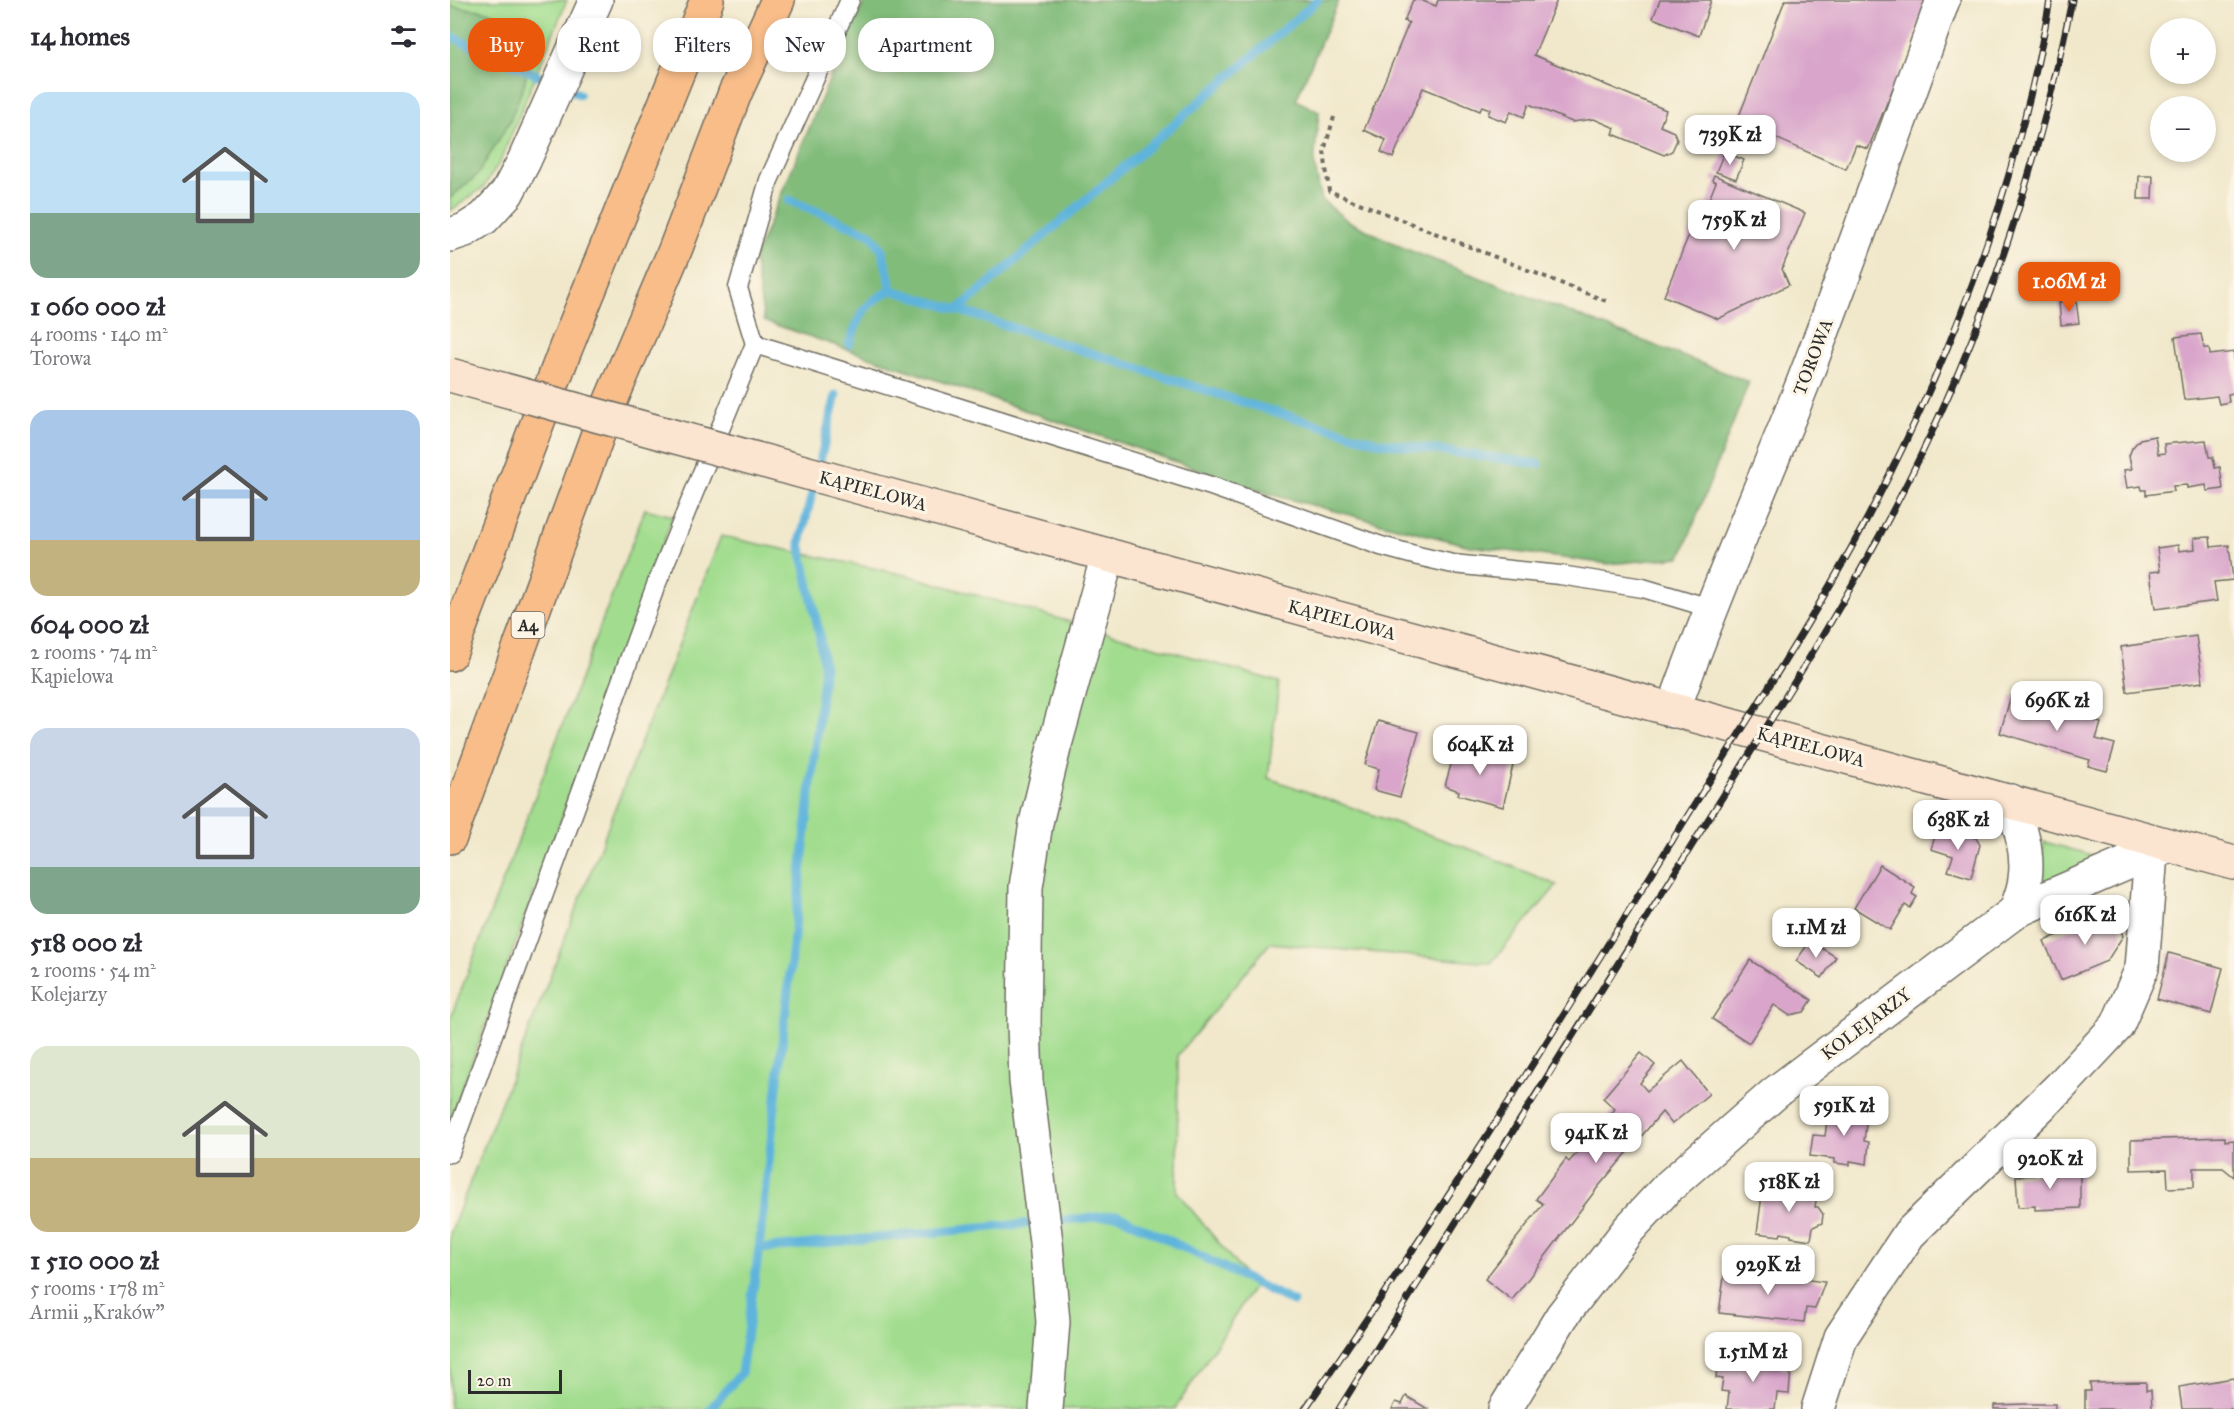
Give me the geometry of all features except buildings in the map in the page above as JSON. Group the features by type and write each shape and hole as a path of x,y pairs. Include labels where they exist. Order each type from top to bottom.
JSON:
{"highway":[{"path":"450,654 565,350 707,0"},
{"name":"A4","path":"450,837 606,412 675,250 735,93 778,0"}],"street":[{"path":"450,235 465,230 484,218 507,193 596,0"},
{"name":"TOROWA","path":"1673,711 1710,608 1739,543 1844,278 1943,0"},
{"name":"KĄPIELOWA","path":"450,375 1673,711 2012,801 2159,850 2234,863"},
{"path":"1046,1409 1053,1322 1046,1242 1026,1081 1024,1012 1026,887 1036,823 1054,748 1108,555"},
{"path":"2012,801 2021,827 2026,853 2025,879 2016,911"},
{"path":"1818,1409 1841,1337 1909,1234 2059,1088 2117,1026 2142,968 2159,850"},
{"name":"KOLEJARZY","path":"1505,1409 1569,1307 1629,1229 1667,1188 1774,1093 2016,911 2159,850"}],"lane":[{"path":"450,1153 656,585 755,344 738,288 769,180 850,0"},
{"path":"755,344 1214,487 1381,546 1453,564 1560,575 1643,588 1710,608"}],"path":[{"path":"1334,117 1324,151 1329,191 1606,301"}],"green space":[{"path":"450,0 567,0 560,18 557,18 557,24 545,53 545,18 488,18 487,11 450,6"},
{"path":"865,0 1339,0 1296,100 1319,112 1314,163 1322,200 1348,221 1406,249 1749,382 1681,557 1609,564 1470,546 1273,495 764,321 754,259 833,72 846,72 846,41"},
{"path":"450,6 487,11 504,18 468,18 468,72 527,72 510,121 478,174 450,198"},
{"path":"499,72 537,72 500,162 483,188 450,211 450,198 478,174 509,121"},
{"path":"645,509 673,516 450,1121 450,1019"},
{"path":"721,536 910,576 1279,682 1268,778 1478,852 1557,885 1491,963 1270,943 1178,1055 1177,1192 1254,1286 1175,1409 450,1409 450,1234"},
{"path":"2044,842 2111,860 2038,885"}],"waterway":[{"path":"849,344 868,305 892,290 958,310 1318,0"},
{"path":"450,36 579,94"},
{"path":"789,200 871,234 882,250 892,290"},
{"path":"958,310 1248,404 1378,442 1539,464"},
{"path":"710,1409 741,1373 759,1249 824,668 800,543 836,395"},
{"path":"759,1249 1118,1215 1293,1302"}],"railway":[{"path":"1305,1409 1398,1272 1533,1064 1790,653 1861,530 1923,403 1976,272 2019,137 2050,0"},
{"path":"1339,1409 1800,674 1855,580 1906,485 1960,368 2006,248 2043,125 2072,0"}]}
